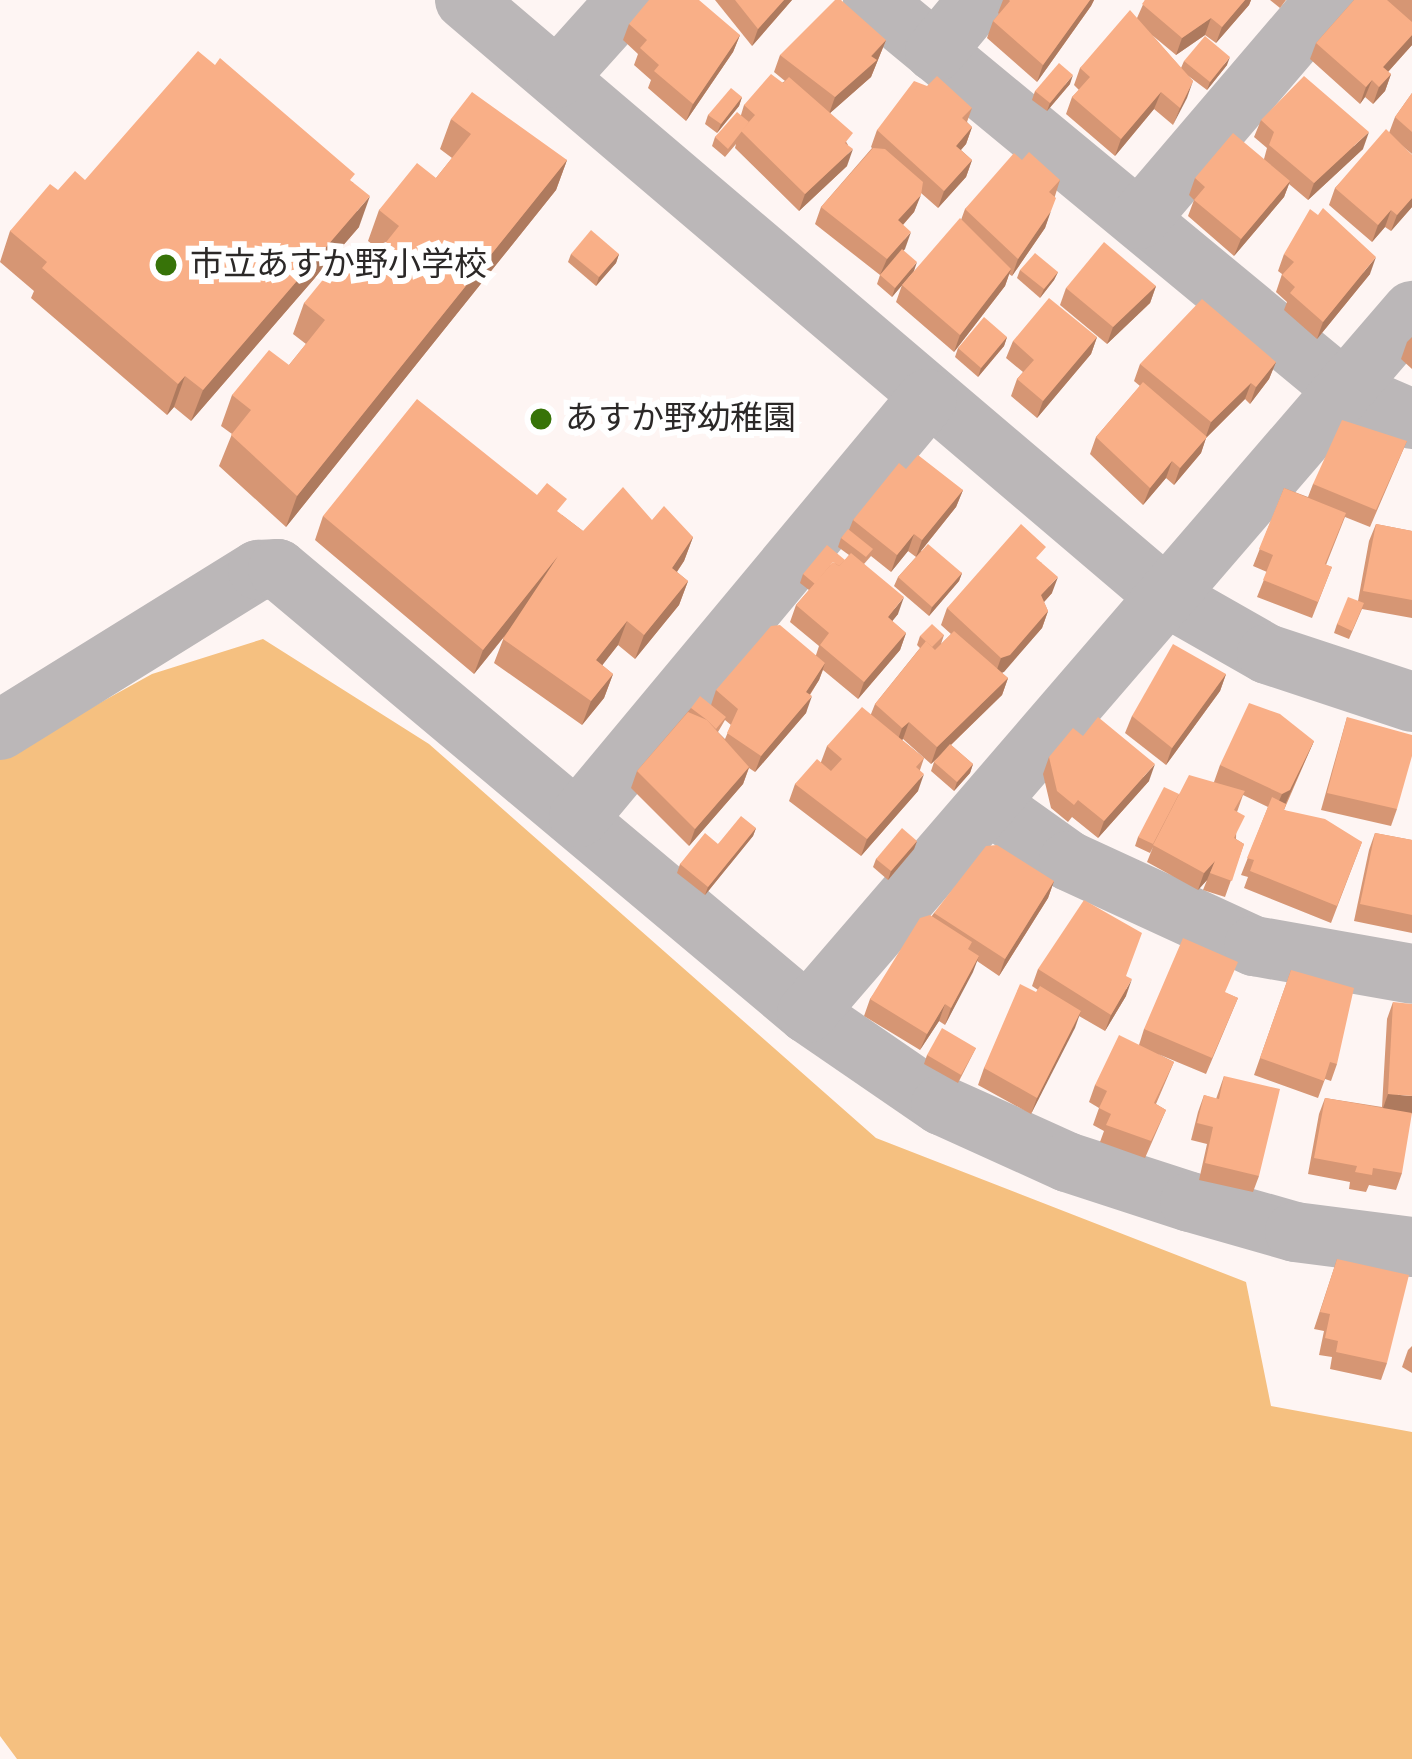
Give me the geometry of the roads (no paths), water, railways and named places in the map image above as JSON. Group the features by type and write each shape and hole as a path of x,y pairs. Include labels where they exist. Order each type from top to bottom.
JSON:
{"street":[{"path":"465,0 927,399 1167,596 1268,654 1412,702"},
{"path":"556,78 626,0"},
{"path":"873,0 1345,390 1412,419"},
{"path":"934,52 978,0"},
{"path":"1138,220 1326,0"},
{"path":"807,1012 1412,311"},
{"path":"578,817 927,399"},
{"path":"0,730 258,570 278,569 807,1012 941,1105 1066,1162 1295,1232 1412,1247"},
{"path":"989,804 1069,861 1233,938 1412,974"}],"place":[{"name":"市立あすか野小学校","path":"166,265"},
{"name":"あすか野幼稚園","path":"541,419"}]}
